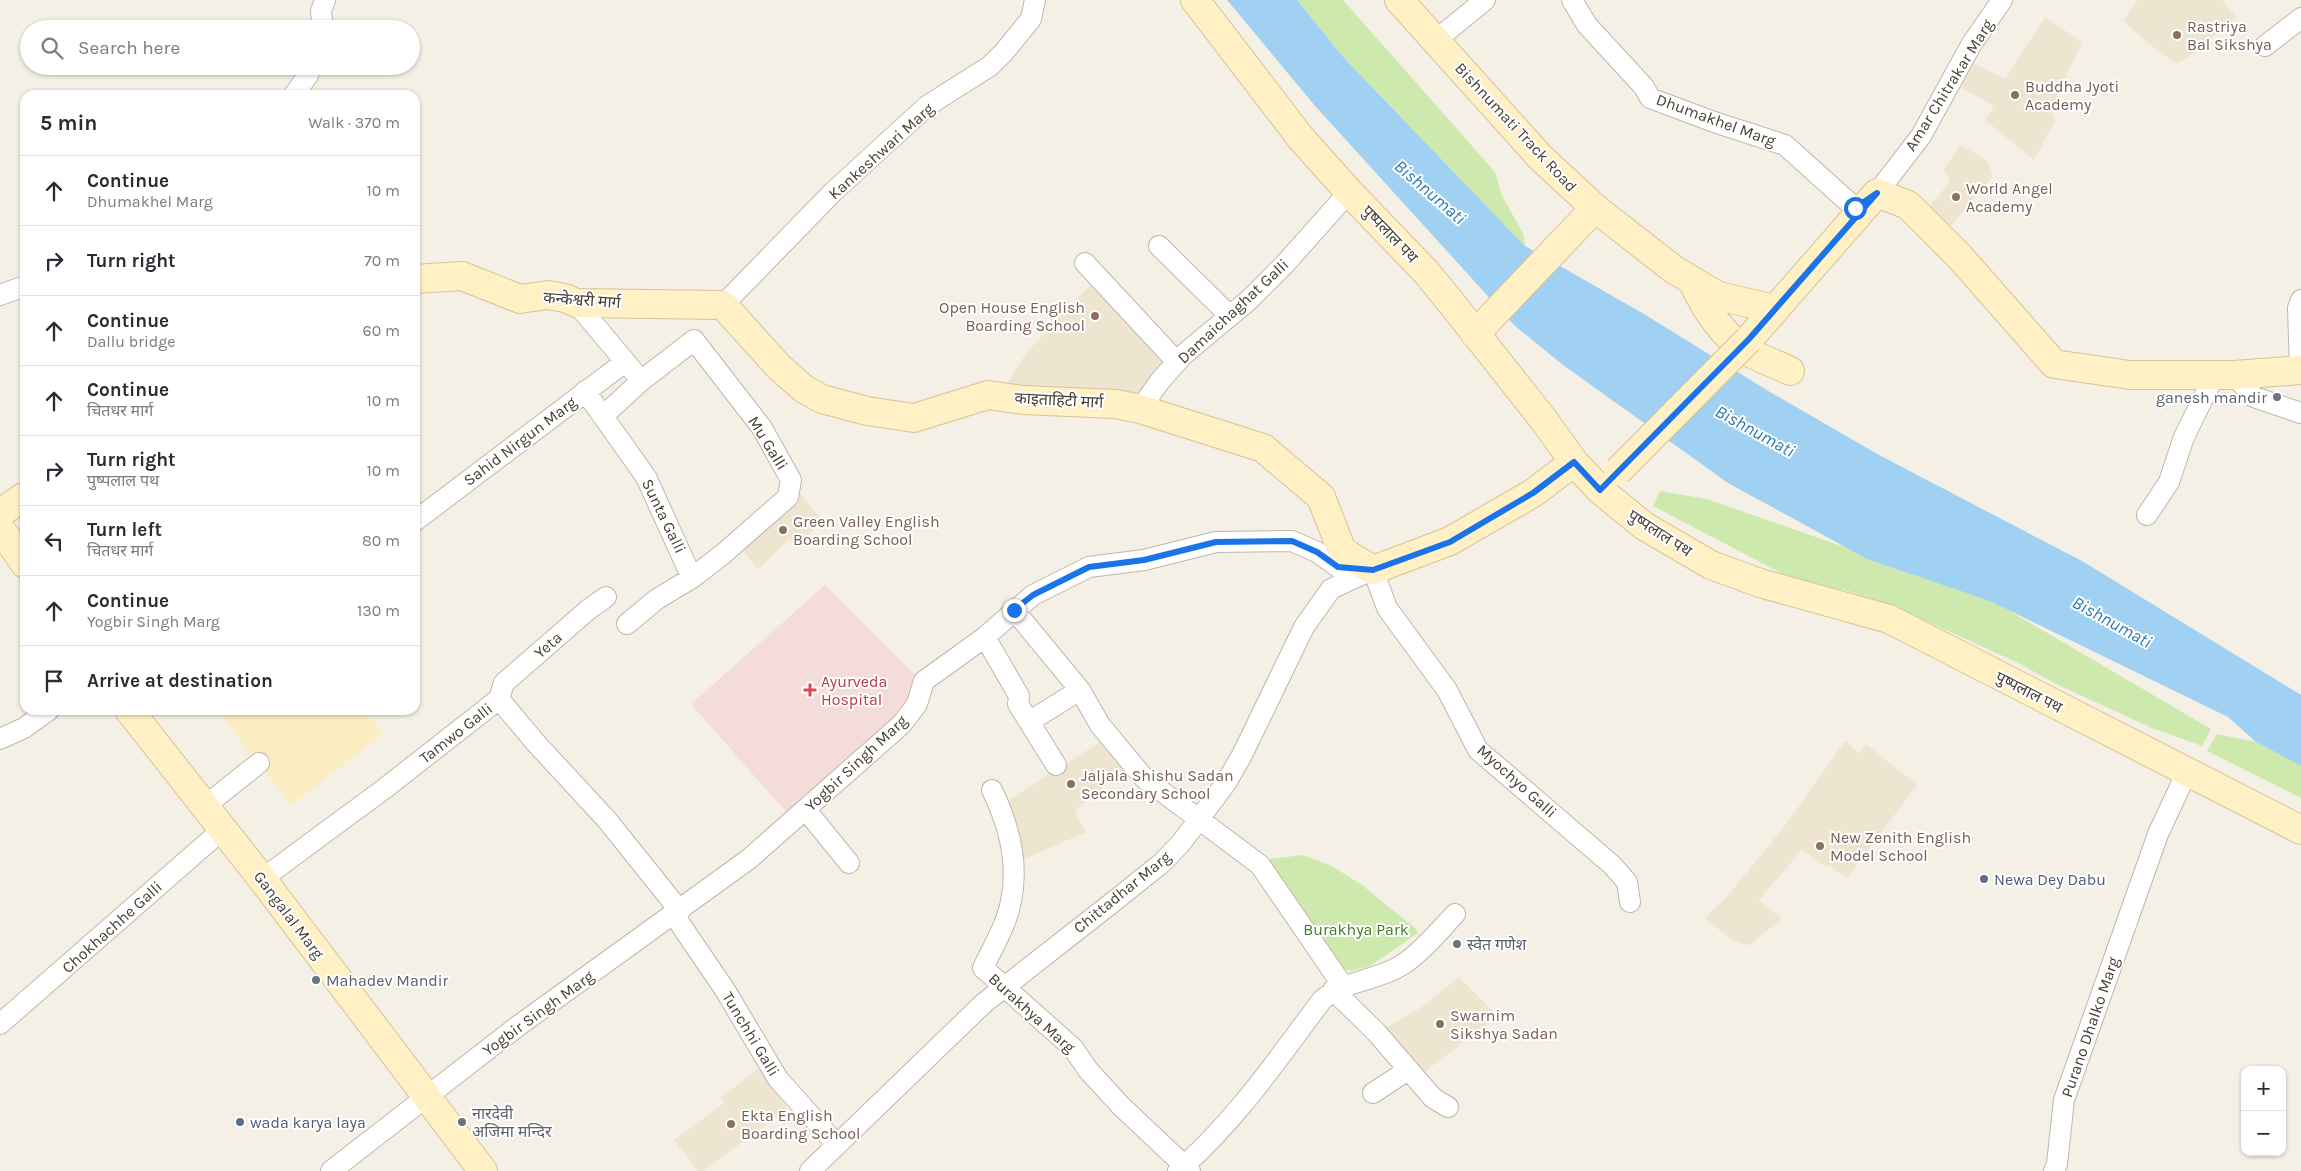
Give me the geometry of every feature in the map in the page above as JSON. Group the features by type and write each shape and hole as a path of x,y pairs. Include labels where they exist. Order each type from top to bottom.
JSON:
{"main road":[{"name":"पुष्पलाल पथ","path":"1195,0 1300,137 1349,192 1480,329 1574,462 1609,481 1644,526 1712,565 1760,583 1889,619 2301,830"},
{"name":"Bishnumati Track Road","path":"1399,0 1540,157 1595,208 1673,269 1718,296 1775,309"},
{"path":"1609,481 1749,339 1877,193 1908,205 1960,257 2054,364 2130,375 2224,375 2300,370"},
{"path":"1480,329 1595,208"},
{"name":"कन्केश्वरी मार्ग","path":"420,279 462,276 520,299 548,295 565,298 576,303 723,305"},
{"path":"1692,280 1706,310 1722,328 1747,351 1790,371"},
{"name":"काइताहिटी मार्ग","path":"723,305 779,367 804,389 822,399 867,411 914,418 988,395 1023,400 1116,404 1140,409 1263,448 1321,497 1342,551 1373,570"},
{"path":"1373,570 1450,542 1533,493 1574,462"},
{"path":"0,513 20,499"},
{"path":"0,528 20,557"},
{"name":"Gangalal Marg","path":"132,715 224,829 482,1171"}],"street":[{"path":"322,20 321,11 326,0"},
{"name":"Kankeshwari Marg","path":"723,305 833,192 927,106 990,66 1031,19 1035,0"},
{"path":"1436,40 1485,0"},
{"name":"Dhumakhel Marg","path":"1572,0 1587,25 1644,87 1650,98 1714,122 1785,145 1855,208 1877,193"},
{"name":"Amar Chitrakar Marg","path":"1877,193 1921,136 1971,45 2002,0"},
{"path":"2265,46 2301,18"},
{"path":"298,90 308,75"},
{"name":"Damaichaghat Galli","path":"1140,409 1160,381 1177,362 1230,316 1284,265 1349,192"},
{"path":"1159,246 1230,316"},
{"path":"1085,263 1177,362"},
{"path":"0,295 20,288"},
{"path":"2300,370 2298,308 2301,300"},
{"path":"576,303 641,381 604,416"},
{"name":"Mu Galli","path":"641,381 694,340 762,428 791,480 788,497 724,554 692,578"},
{"name":"Sahid Nirgun Marg","path":"420,516 626,362"},
{"path":"2147,515 2169,482 2184,438 2224,375 2254,397 2301,413"},
{"name":"Sunta Galli","path":"585,392 646,477 692,578"},
{"name":"Yogbir Singh Marg","path":"331,1171 518,1026 677,913 749,859 902,724 917,704 924,681 985,638 1014,610 1033,595 1089,567 1144,560 1216,542 1292,541 1317,552 1338,567 1373,570"},
{"name":"Chittadhar Marg","path":"810,1171 984,1003 1163,862 1199,820 1226,783 1242,756 1304,627 1331,589 1373,570"},
{"name":"Myochyo Galli","path":"1373,570 1387,608 1447,690 1478,750 1612,865 1627,882 1630,902"},
{"path":"627,624 657,599 692,578"},
{"name":"Yeta","path":"499,699 504,683 606,597"},
{"path":"1014,610 1080,690 1100,725 1144,778 1260,866 1338,988 1408,1070 1434,1098 1448,1107"},
{"path":"985,638 1019,696 1018,704 1056,766"},
{"path":"1030,721 1080,690"},
{"name":"Tamwo Galli","path":"262,879 384,790 499,699 535,742 607,820 677,913"},
{"path":"0,739 24,728 42,715"},
{"path":"205,806 258,762"},
{"name":"Purano Dhalko Marg","path":"2054,1171 2057,1164 2064,1100 2158,834 2187,772"},
{"name":"Burakhya Marg","path":"992,790 1008,830 1012,850 1013,885 1011,903 983,968 1073,1048 1088,1070 1121,1106 1184,1169"},
{"path":"806,810 849,863"},
{"name":"Chokhachhe Galli","path":"0,1024 224,829"},
{"name":"Tunchhi Galli","path":"677,913 778,1079 837,1145"},
{"path":"1184,1169 1265,1078 1322,1000 1338,988 1403,965 1455,914"},
{"path":"1373,1093 1408,1070"}],"shaded area":[{"name":"Rastriya Bal Sikshya","path":"2138,0 2222,0 2236,17 2200,49 2177,64 2159,52 2123,21"},
{"name":"Buddha Jyoti Academy","path":"2045,17 2082,42 2051,109 2055,121 2034,160 1985,120 1994,106 1952,83 1968,60 2005,79"},
{"name":"World Angel Academy","path":"1960,145 1987,160 1993,176 1946,232 1923,213 1950,182 1944,169"},
{"name":"Open House English Boarding School","path":"1096,279 1168,360 1140,403 1017,397 1008,382 1026,353"},
{"name":"Green Valley English Boarding School","path":"798,491 823,521 795,546 789,539 758,569 737,544"},
{"name":"Ayurveda Hospital","path":"825,585 916,676 911,703 799,808 795,805 786,812 691,704"},
{"name":"Jaljala Shishu Sadan Secondary School","path":"1105,739 1127,766 1075,811 1086,832 1020,861 1020,840 1017,824 1007,801"},
{"name":"New Zenith English Model School","path":"1845,741 1859,753 1866,744 1917,785 1847,878 1828,865 1824,866 1802,850 1759,900 1782,918 1750,945 1731,939 1704,918 1725,899 1787,823"},
{"name":"Swarnim Sikshya Sadan","path":"1459,977 1498,1016 1418,1077 1377,1033 1422,1007"},
{"name":"Ekta English Boarding School","path":"758,1069 787,1108 704,1171 698,1171 674,1140 724,1103 720,1098"}],"green space":[{"path":"1297,0 1343,0 1495,172 1502,196 1523,233 1525,246 1344,58"},
{"path":"1660,491 1707,499 1984,596 2211,729 2202,746 2152,728 2058,685 2016,662 1891,605 1845,590 1804,585 1653,506"},
{"path":"2217,734 2256,742 2301,766 2301,798 2207,751"},
{"name":"Burakhya Park","path":"1303,855 1332,866 1362,885 1416,929 1418,933 1370,966 1351,971 1335,965 1261,860"}],"sand":[{"path":"221,715 369,715 383,734 291,805"}],"water":[{"name":"Bishnumati","path":"1227,0 1297,0 1344,58 1525,246 1644,314 1770,392 1879,455 2082,561 2301,695 2301,766 2256,742 2228,717 1990,601 1867,559 1728,483 1563,365 1515,326 1316,107"}],"place":[{"name":"Rastriya Bal Sikshya","path":"2177,35"},
{"name":"Buddha Jyoti Academy","path":"2015,95"},
{"name":"World Angel Academy","path":"1956,197"},
{"name":"Open House English Boarding School","path":"1095,316"},
{"name":"ganesh mandir","path":"2277,397"},
{"name":"Green Valley English Boarding School","path":"783,530"},
{"name":"Ayurveda Hospital","path":"810,690"},
{"name":"Jaljala Shishu Sadan Secondary School","path":"1071,784"},
{"name":"New Zenith English Model School","path":"1820,846"},
{"name":"Newa Dey Dabu","path":"1984,879"},
{"name":"स्वेत गणेश","path":"1457,944"},
{"name":"Mahadev Mandir","path":"316,980"},
{"name":"Swarnim Sikshya Sadan","path":"1440,1024"},
{"name":"wada karya laya","path":"240,1122"},
{"name":"नारदेवी अजिमा मन्दिर","path":"462,1122"},
{"name":"Ekta English Boarding School","path":"731,1124"}],"route":[{"path":"1014,610 1033,595 1089,567 1144,560 1216,542 1292,541 1317,552 1338,567 1373,570 1450,542 1533,493 1574,462 1600,490 1749,339 1877,193 1855,208"}]}
